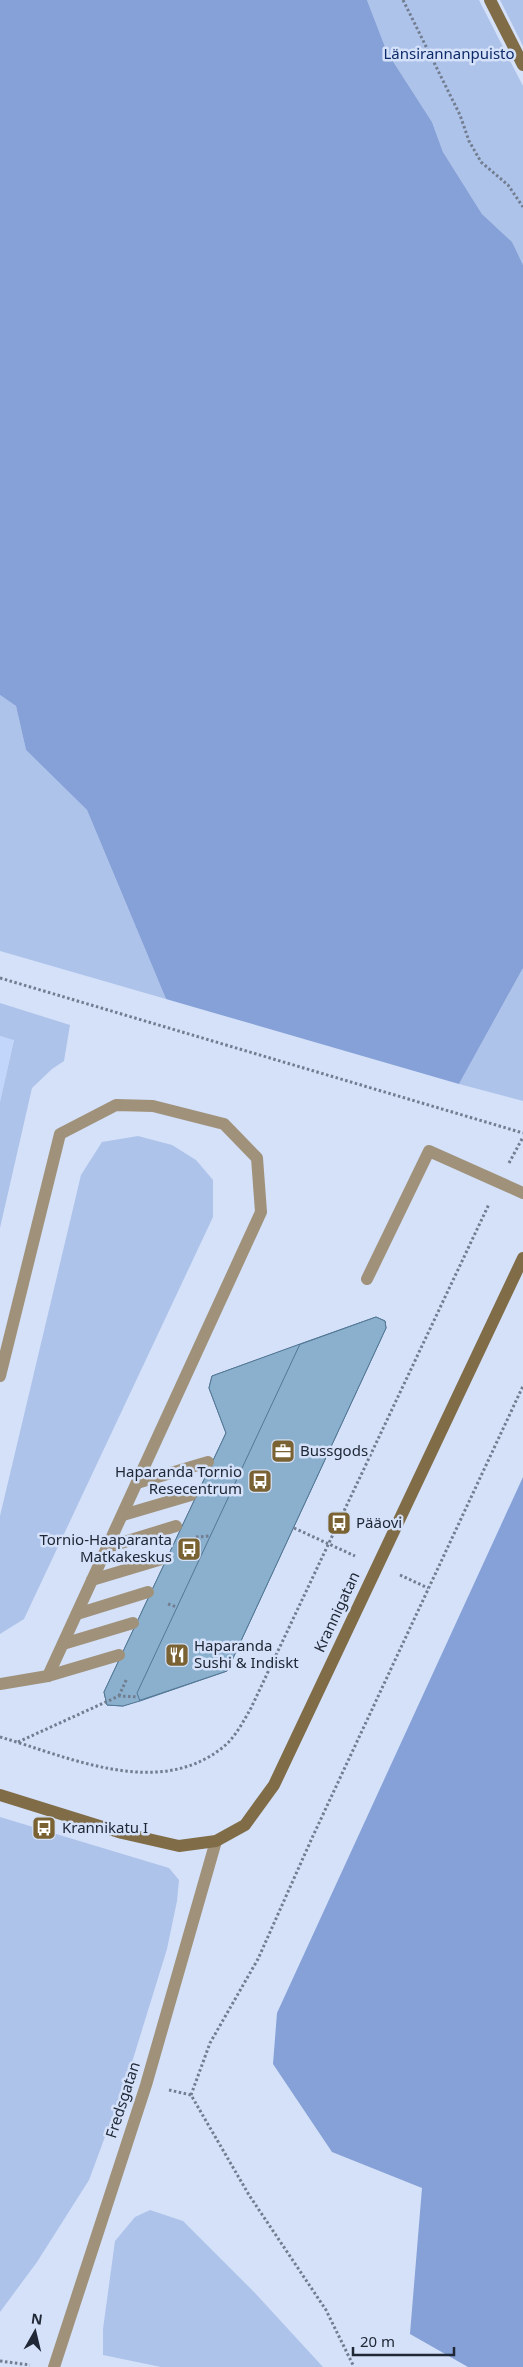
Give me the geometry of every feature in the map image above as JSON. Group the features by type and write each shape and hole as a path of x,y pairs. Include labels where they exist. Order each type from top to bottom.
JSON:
{"street":[{"path":"490,0 523,65"},
{"path":"0,1376 60,1134 116,1105 153,1106 224,1124 257,1158 261,1212 48,1676"},
{"path":"367,1279 429,1151 523,1193"},
{"name":"Krannigatan","path":"0,1795 122,1833 179,1846 216,1841 245,1825 274,1785 523,1258"},
{"path":"138,1483 208,1462"},
{"path":"123,1515 191,1495"},
{"path":"108,1547 176,1526"},
{"path":"92,1580 162,1560"},
{"path":"77,1614 148,1592"},
{"path":"62,1644 133,1623"},
{"path":"0,1684 48,1676 119,1655"},
{"name":"Fredsgatan","path":"54,2367 146,2085 216,1841"}],"path":[{"path":"403,0 460,116 469,141 481,162 508,185 523,207"},
{"path":"0,978 523,1135 499,1182 251,1708 224,1747 205,1759 184,1768 161,1772 129,1772 101,1766 0,1737"},
{"path":"354,2367 326,2310 249,2195 191,2095 210,2043 258,1959 312,1838 523,1386"},
{"path":"294,1528 329,1544"},
{"path":"194,1537 210,1536"},
{"path":"17,1742 119,1696 138,1697"},
{"path":"0,2360 33,2366"}],"shaded area":[{"path":"0,0 367,0 387,52 432,122 443,152 482,214 512,242 523,265 523,968 459,1084 166,999 87,810 26,750 16,706 0,695"},
{"path":"0,1036 14,1039 0,1102"},
{"path":"523,1477 523,2367 468,2367 410,2334 422,2188 332,2152 273,2064 277,2013"}],"green space":[{"name":"Länsirannanpuisto","path":"367,0 479,0 523,86 523,265 511,242 482,214 443,152 432,122 387,52"},
{"path":"500,0 523,0 523,46"},
{"path":"0,695 16,706 26,750 87,810 166,999 0,951"},
{"path":"523,968 523,1101 459,1084"},
{"path":"0,1003 70,1025 64,1061 52,1069 32,1088 0,1228 0,1102 14,1040 0,1036"},
{"path":"138,1136 172,1145 196,1160 213,1180 213,1217 24,1619 0,1634 0,1516 81,1175 102,1142"},
{"path":"0,1817 169,1868 179,1880 177,1901 167,1949 129,2072 89,2180 37,2262 0,2312"},
{"path":"150,2210 183,2221 255,2293 323,2367 161,2367 103,2355 103,2329 115,2241 135,2217"}],"building":[{"path":"376,1317 385,1321 386,1328 227,1671 140,1701 137,1693 300,1344"},
{"path":"376,1317 385,1321 386,1328 227,1671 123,1706 107,1705 104,1692 226,1433 209,1388 212,1376"},
{"path":"300,1344 137,1693 140,1701 123,1706 107,1705 104,1692 226,1433 209,1388 212,1376"}],"place":[{"name":"Bussgods","path":"283,1451"},
{"name":"Haparanda Tornio Resecentrum","path":"260,1481"},
{"name":"Pääovi","path":"339,1523"},
{"name":"Tornio-Haaparanta Matkakeskus","path":"189,1549"},
{"name":"Haparanda Sushi & Indiskt","path":"177,1655"},
{"name":"Krannikatu I","path":"44,1828"}]}
